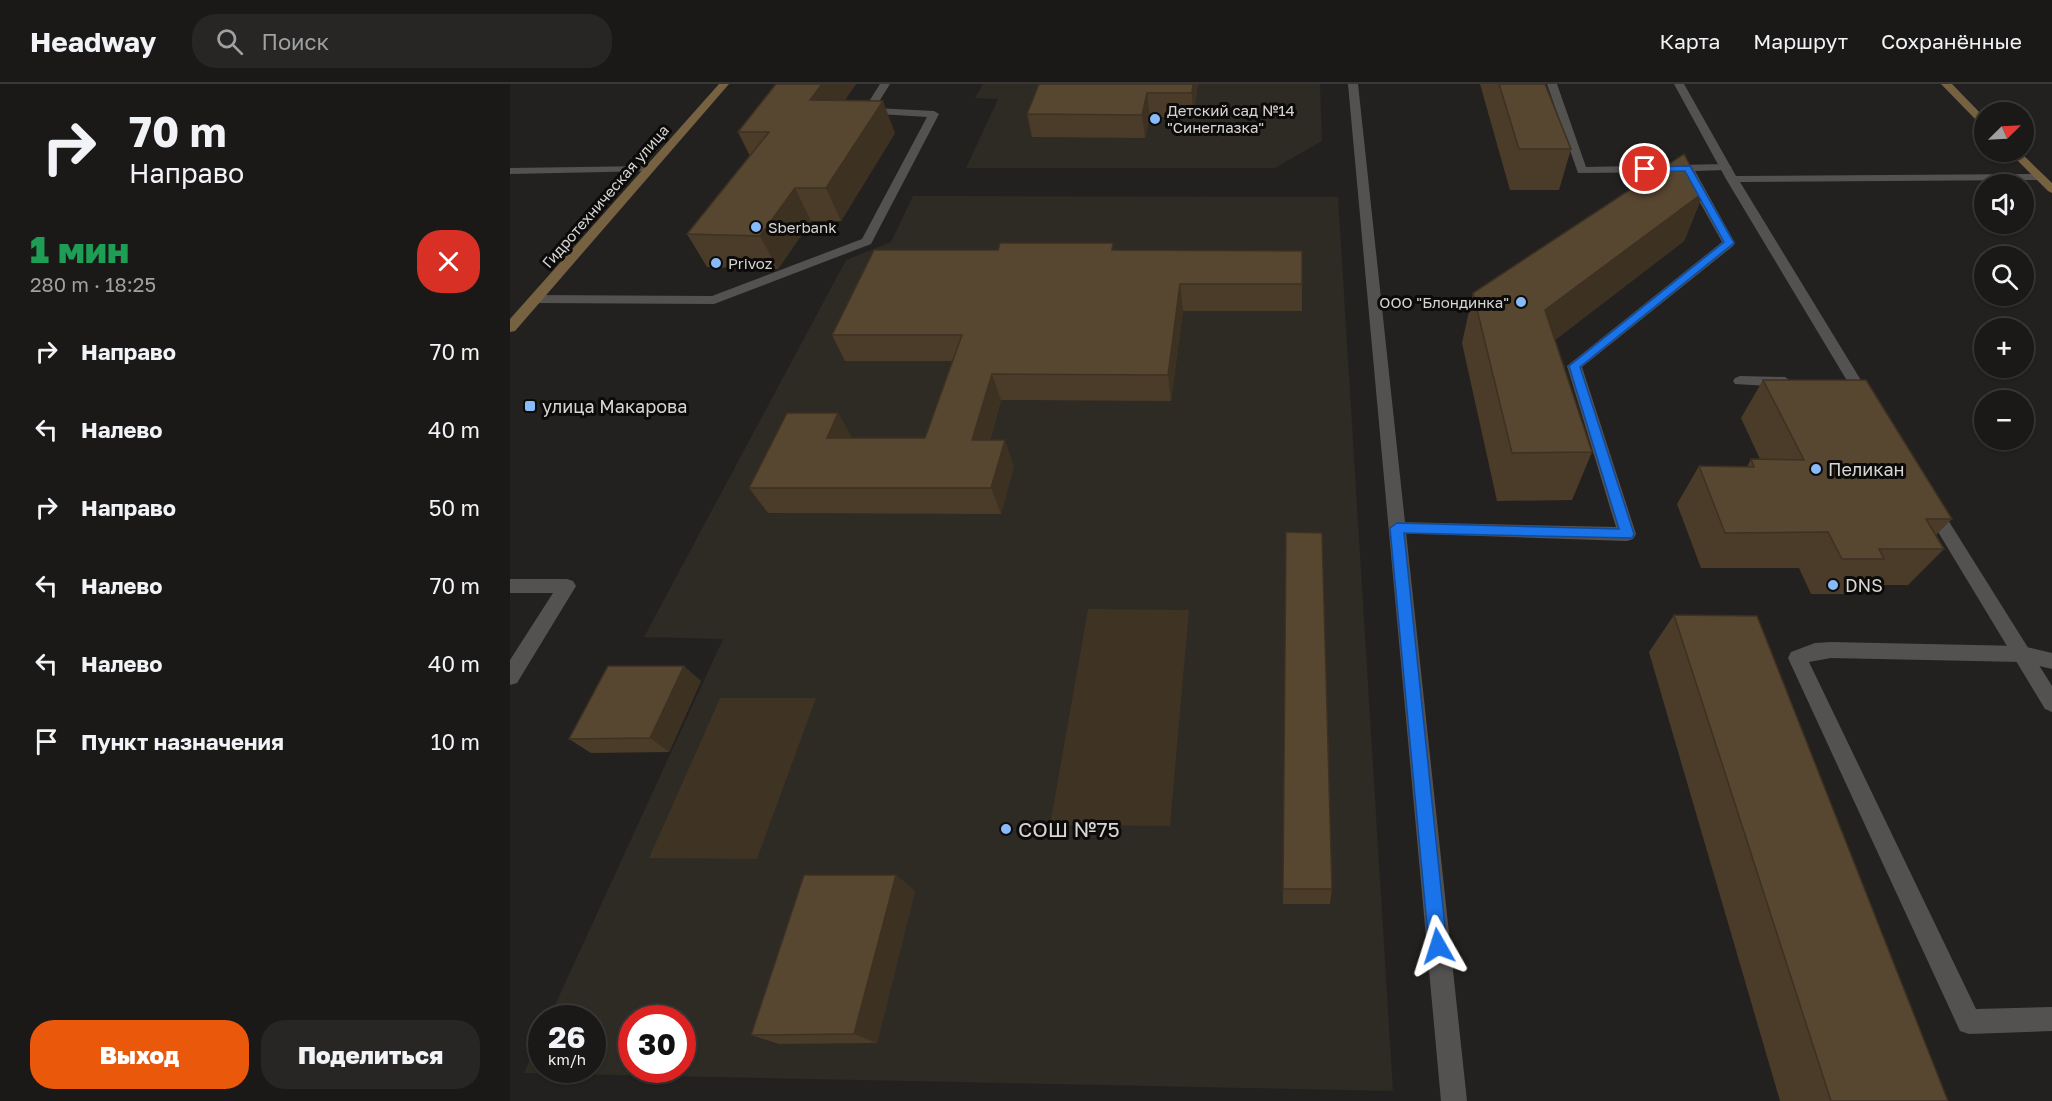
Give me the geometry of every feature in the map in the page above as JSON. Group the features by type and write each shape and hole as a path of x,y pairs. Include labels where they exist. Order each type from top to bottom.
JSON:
{"main road":[{"name":"Гидротехническая улица","path":"510,328 724,84"},
{"path":"1946,84 1974,112"},
{"path":"2024,162 2052,189"}],"street":[{"path":"535,299 714,300 867,241 934,114 868,111 885,84"},
{"path":"1353,84 1454,1101"},
{"path":"1552,84 1582,171 1687,168 1729,173 2040,177"},
{"path":"1679,84 1729,173 1874,411"},
{"path":"1397,528 1627,534 1574,366 1729,243 1687,168"},
{"path":"510,171 649,169"},
{"path":"510,185 525,171"},
{"path":"1740,381 1797,382"},
{"path":"1840,382 1856,382"},
{"path":"1923,492 2052,703"},
{"path":"510,586 567,586 510,677"},
{"path":"2052,662 2022,654 1831,650 1815,651 1798,658 1970,1022 2052,1019"}],"shaded area":[{"name":"Детский сад №14 \"Синеглазка\"","path":"983,84 1320,84 1322,141 1275,168 966,168 998,99 975,98"},
{"name":"СОШ №75","path":"913,196 1338,197 1393,1091 696,1077 696,1005 618,1005 618,1075 606,1075 606,1005 555,1005 723,639 644,637 846,260 891,242"},
{"path":"1088,609 1189,610 1170,826 1050,825"},
{"path":"720,698 816,698 757,859 649,858"}],"building":[{"path":"776,84 822,84 810,100 883,101 826,188 795,188 760,236 687,234 769,132 738,132"},
{"path":"1039,84 1193,84 1192,93 1147,93 1142,115 1027,114"},
{"path":"1499,84 1545,84 1571,149 1519,149"},
{"path":"1684,154 1704,192 1545,310 1592,452 1512,453 1473,293"},
{"path":"1000,243 1113,243 1112,250 1302,251 1302,284 1180,284 1168,375 992,374 972,440 1005,440 991,488 749,488 787,413 838,413 827,438 925,438 962,335 832,335 874,250 998,250"},
{"path":"1763,380 1866,380 1952,519 1926,519 1944,549 1879,549 1884,559 1842,559 1828,532 1725,533 1699,466 1754,467 1751,459 1804,460"},
{"path":"1286,532 1322,533 1332,889 1283,889"},
{"path":"1674,615 1757,616 1948,1101 1831,1101"},
{"path":"608,666 684,666 650,738 569,739"},
{"path":"804,875 896,875 854,1034 751,1035"}],"place":[{"name":"Детский сад №14 \"Синеглазка\"","path":"1155,119"},
{"name":"Sberbank","path":"756,227"},
{"name":"Privoz","path":"716,263"},
{"name":"ООО \"Блондинка\"","path":"1521,302"},
{"name":"улица Макарова","path":"530,406"},
{"name":"Пеликан","path":"1816,469"},
{"name":"DNS","path":"1833,585"},
{"name":"СОШ №75","path":"1006,829"}],"route":[{"path":"1438,946 1397,528 1627,534 1574,366 1729,243 1687,168 1645,169"}]}
